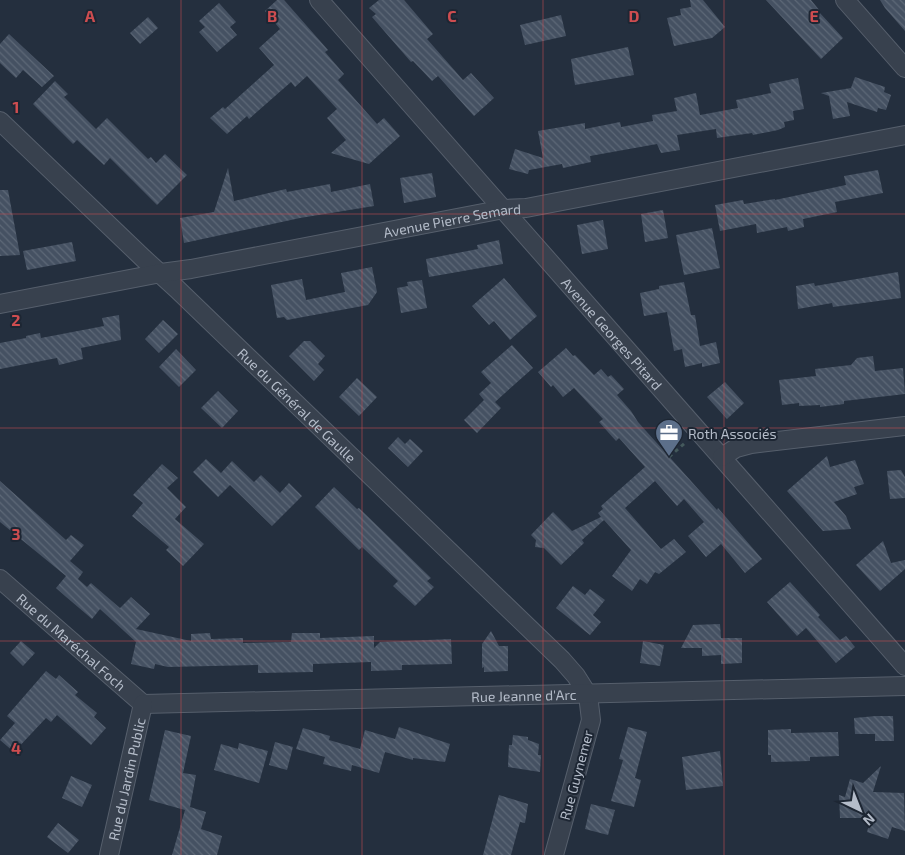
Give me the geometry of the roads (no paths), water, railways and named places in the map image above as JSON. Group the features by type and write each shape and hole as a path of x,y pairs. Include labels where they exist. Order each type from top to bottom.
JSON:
{"street":[{"name":"Avenue Georges Pitard","path":"319,0 905,666"},
{"path":"845,0 905,68"},
{"name":"Rue du Général de Gaulle","path":"0,121 161,273 562,660 576,676 588,695"},
{"name":"Avenue Pierre Semard","path":"0,304 504,209 526,208 905,134"},
{"path":"722,457 736,448 751,444 905,426"},
{"name":"Rue du Maréchal Foch","path":"0,579 143,704"},
{"name":"Rue Jeanne d'Arc","path":"143,704 588,695 905,686"},
{"name":"Rue Guynemer","path":"554,855 591,720 588,695"},
{"name":"Rue du Jardin Public","path":"109,855 143,704"}],"place":[{"name":"Roth Associés","path":"669,457"}]}
